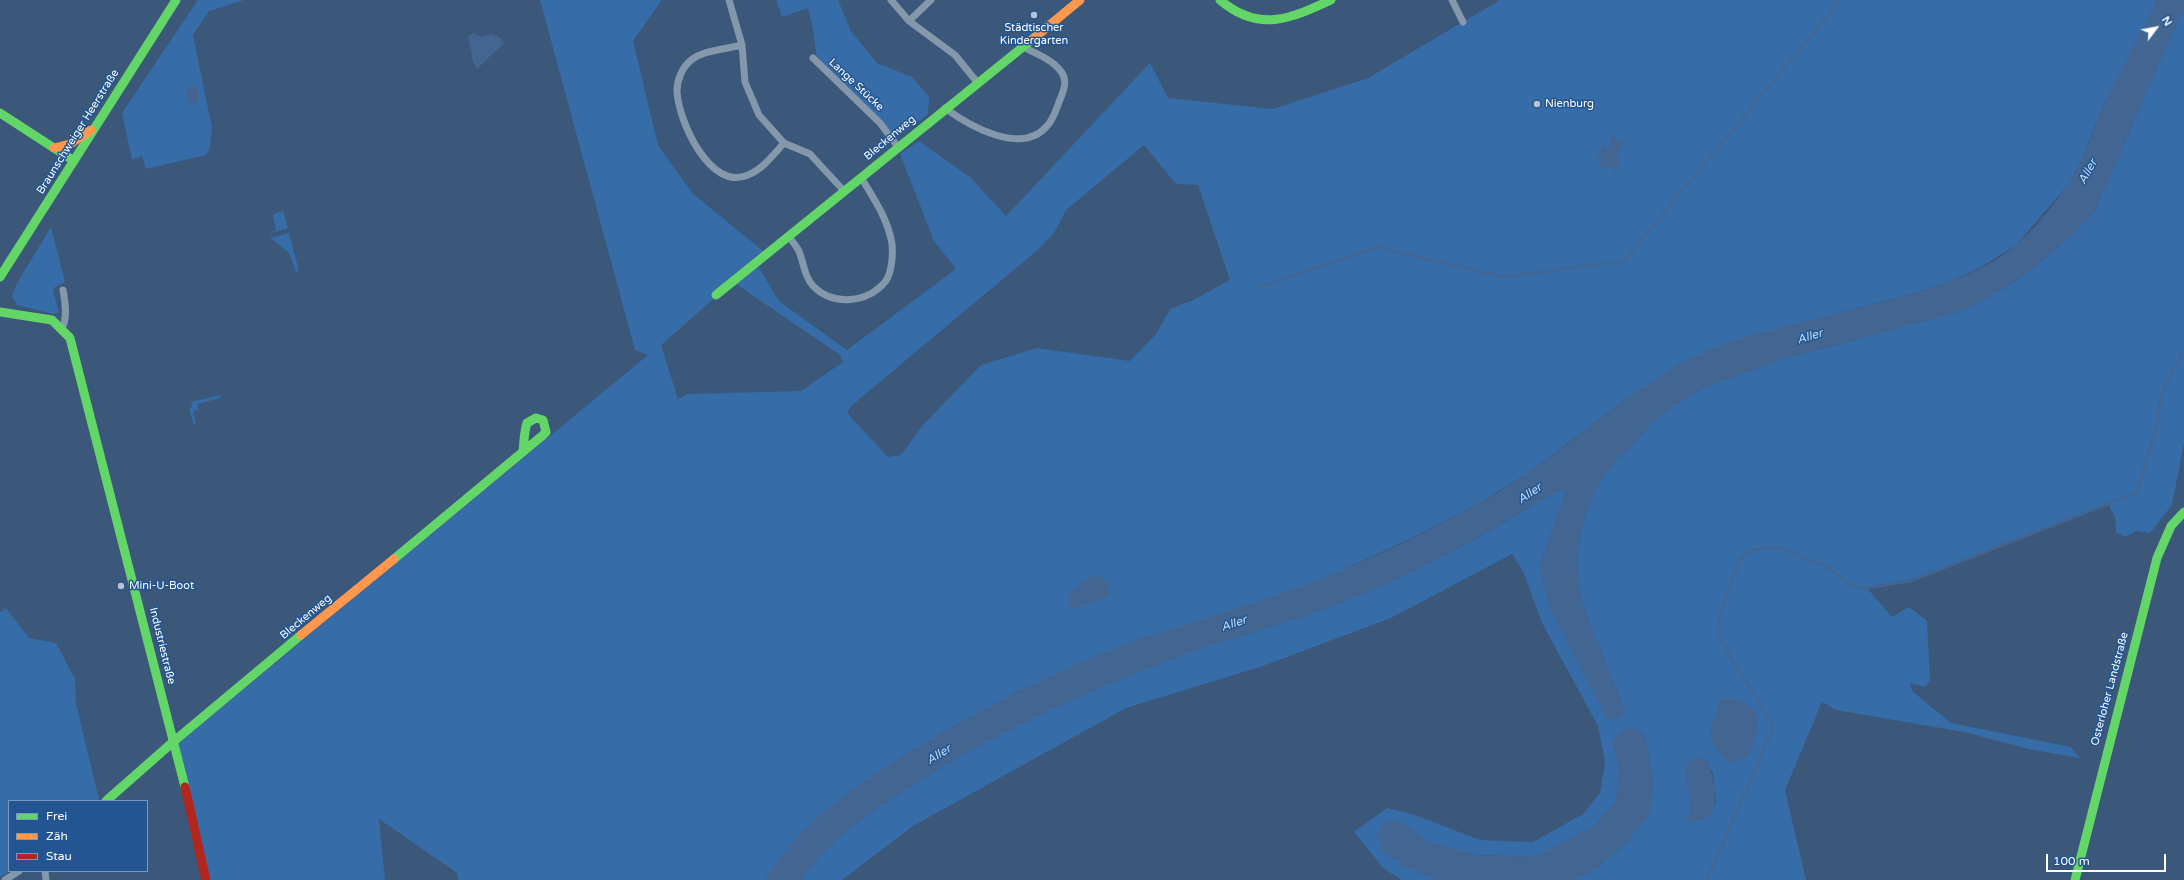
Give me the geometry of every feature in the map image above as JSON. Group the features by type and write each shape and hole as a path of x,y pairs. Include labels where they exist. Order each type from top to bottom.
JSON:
{"street":[{"name":"Braunschweiger Heerstraße","path":"0,277 98,125 176,0"},
{"path":"730,0 742,45 745,82 759,115 784,143 810,154 844,190"},
{"path":"891,0 909,21 955,55 977,82"},
{"path":"909,21 931,0"},
{"name":"Bleckenweg","path":"716,295 1080,0"},
{"path":"1220,0 1241,14 1273,22 1299,14 1331,0"},
{"path":"1452,0 1463,22"},
{"path":"742,45 701,55 690,61 680,76 677,91 681,110 692,138 705,161 721,174 734,177 748,176 754,172 765,164 784,143"},
{"path":"946,108 964,122 977,128 1012,138 1025,138 1036,134 1047,126 1063,93 1065,84 1063,74 1055,64 1022,46"},
{"name":"Lange Stücke","path":"813,58 880,122 898,146"},
{"path":"0,113 74,161"},
{"path":"54,148 70,144 98,125"},
{"path":"788,236 800,252 804,271 814,287 830,297 847,301 867,295 885,282 891,268 892,244 883,213 862,178"},
{"path":"0,312 52,320 62,328 64,324 65,304 63,290"},
{"name":"Industriestraße","path":"62,328 70,338 173,742 206,880"},
{"name":"Bleckenweg","path":"107,800 173,742 549,432 543,420 538,417 531,419 526,424 523,452"},
{"name":"Osterloher Landstraße","path":"2075,880 2157,558 2171,526 2184,512"},
{"path":"5,880 18,872"}],"shaded area":[{"path":"198,0 244,0 209,11 193,35 212,128 210,147 206,155 146,169 142,156 132,160 122,113"},
{"path":"540,0 662,0 633,41 658,145 693,194 767,254 756,263 779,301 847,350 956,269 934,241 900,154 919,141 971,178 1006,216 1150,63 1168,98 1273,109 1368,78 1500,0 2156,0 2148,20 2103,106 2082,159 2068,185 2015,246 1981,267 1949,282 1912,294 1754,335 1714,348 1680,364 1625,400 1530,472 1476,505 1416,536 1332,575 1021,690 954,726 892,763 769,873 765,880 458,880 457,873 379,819 385,880 209,880 176,745 648,355 635,350","holes":["1144,145 1176,184 1198,185 1230,280 1193,300 1170,309 1156,334 1130,361 1037,348 981,365 923,425 901,455 888,457 847,413 850,407 1040,248 1054,233 1066,210","733,282 840,355 843,362 801,391 687,394 678,399 661,345"]},
{"path":"776,0 838,0 851,31 877,63 912,77 929,97 928,114 896,138 882,121 831,76 816,54 813,29 808,8 782,17"},
{"path":"2184,7 2184,443 2172,505 2150,533 2136,531 2125,537 2116,532 2115,518 2108,503 1910,580 1866,587 1892,617 1909,607 1927,621 1930,681 1925,687 1910,683 1912,691 1951,723 2071,747 2080,758 2028,749 1964,732 1836,710 1822,702 1785,790 1806,880 1573,880 1595,869 1626,843 1650,813 1653,780 1645,736 1633,727 1613,740 1619,769 1616,801 1595,826 1536,857 1476,855 1426,841 1400,821 1403,865 1437,880 1402,880 1384,869 1354,832 1387,808 1412,814 1480,840 1533,842 1583,814 1600,793 1605,762 1598,726 1542,623 1523,571 1512,554 1391,618 1263,666 1126,708 913,826 842,880 800,880 836,840 864,818 939,769 1002,734 1067,702 1133,674 1212,645 1326,609 1376,589 1456,550 1558,490 1566,493 1540,565 1549,606 1608,720 1625,712 1582,604 1576,560 1584,518 1590,501 1601,479 1617,458 1625,453 1657,417 1702,388 1777,361 1965,310 2017,280 2066,240 2094,212","holes":["1705,758 1713,774 1716,802 1709,815 1687,817 1691,813 1686,768"]},
{"path":"283,211 288,228 268,234 276,230 273,214"},
{"path":"51,227 65,282 55,287 53,291 59,312 53,314 17,305 12,296 16,285"},
{"path":"289,233 299,271 296,272 289,253 270,238"},
{"path":"220,395 221,398 197,404 199,410 193,411 196,424 194,425 189,408 192,407 191,402"},
{"path":"6,608 29,638 56,643 75,679 76,704 99,799 8,800 8,872 0,877 0,612"}],"water":[{"name":"Aller","path":"2156,0 2184,0 2184,7 2094,212 2050,254 2017,280 1965,310 1777,361 1702,388 1657,417 1625,453 1617,458 1601,479 1590,501 1584,518 1576,560 1582,604 1625,712 1618,719 1608,720 1549,606 1540,565 1566,494 1558,490 1455,550 1375,589 1326,609 1212,645 1167,661 1067,702 1034,718 970,751 878,807 836,840 800,880 765,880 794,841 812,823 830,807 870,777 967,719 1024,689 1112,649 1142,638 1243,607 1320,579 1362,562 1423,533 1507,487 1556,453 1641,389 1664,374 1711,349 1748,336 1922,291 1966,275 2007,253 2035,226 2052,206 2080,163 2103,107 2144,27"},
{"path":"473,33 482,37 491,34 501,38 504,43 477,69 473,62 468,36"},
{"path":"188,86 195,86 196,88 199,98 197,105 193,106 187,101 185,92"},
{"path":"1613,136 1619,142 1625,143 1628,139 1629,141 1621,147 1618,155 1619,167 1617,171 1613,172 1613,166 1601,168 1597,156 1601,152 1602,142 1605,148 1608,148 1611,144 1610,138"},
{"path":"1092,576 1101,576 1109,584 1109,596 1095,602 1070,607 1067,601 1069,593"},
{"path":"1729,697 1747,704 1753,709 1758,722 1758,728 1749,756 1729,763 1713,743 1711,738 1711,727 1718,709 1718,700"},
{"path":"1633,727 1645,736 1653,780 1650,813 1626,843 1595,869 1573,880 1437,880 1403,865 1383,851 1376,834 1385,822 1400,821 1426,841 1476,855 1536,857 1595,826 1616,801 1619,769 1613,740 1622,730"},
{"path":"1695,758 1705,758 1715,788 1715,799 1709,816 1700,821 1688,823 1687,817 1691,813 1686,768 1689,760"}],"waterway":[{"path":"1261,287 1377,247 1503,277 1624,261 1841,0"},
{"path":"1707,880 1772,731 1771,722 1717,634 1721,613 1740,560 1751,550 1776,547 1824,565 1852,586 1867,588 1911,581 2136,493 2156,431 2161,396 2184,350"}],"traffic: fast":[{"path":"0,277 176,0"},
{"path":"1220,0 1234,10 1248,17 1261,20 1275,20 1288,17 1302,13 1331,0"},
{"path":"716,295 1034,38"},
{"path":"0,113 74,161"},
{"path":"0,312 52,320 70,338 185,787"},
{"path":"394,559 542,436 546,432 543,420 536,418 527,423 525,433 523,448 523,452"},
{"path":"2075,880 2157,558 2171,526 2184,512"},
{"path":"107,800 173,742 301,635"}],"traffic: slow":[{"path":"1034,38 1080,0"},
{"path":"54,148 70,144 91,130"},
{"path":"301,635 394,559"}],"traffic: jam":[{"path":"185,787 206,880"}],"place":[{"name":"Städtischer Kindergarten","path":"1034,15"},
{"name":"Nienburg","path":"1537,104"},
{"name":"Mini-U-Boot","path":"121,586"}]}
